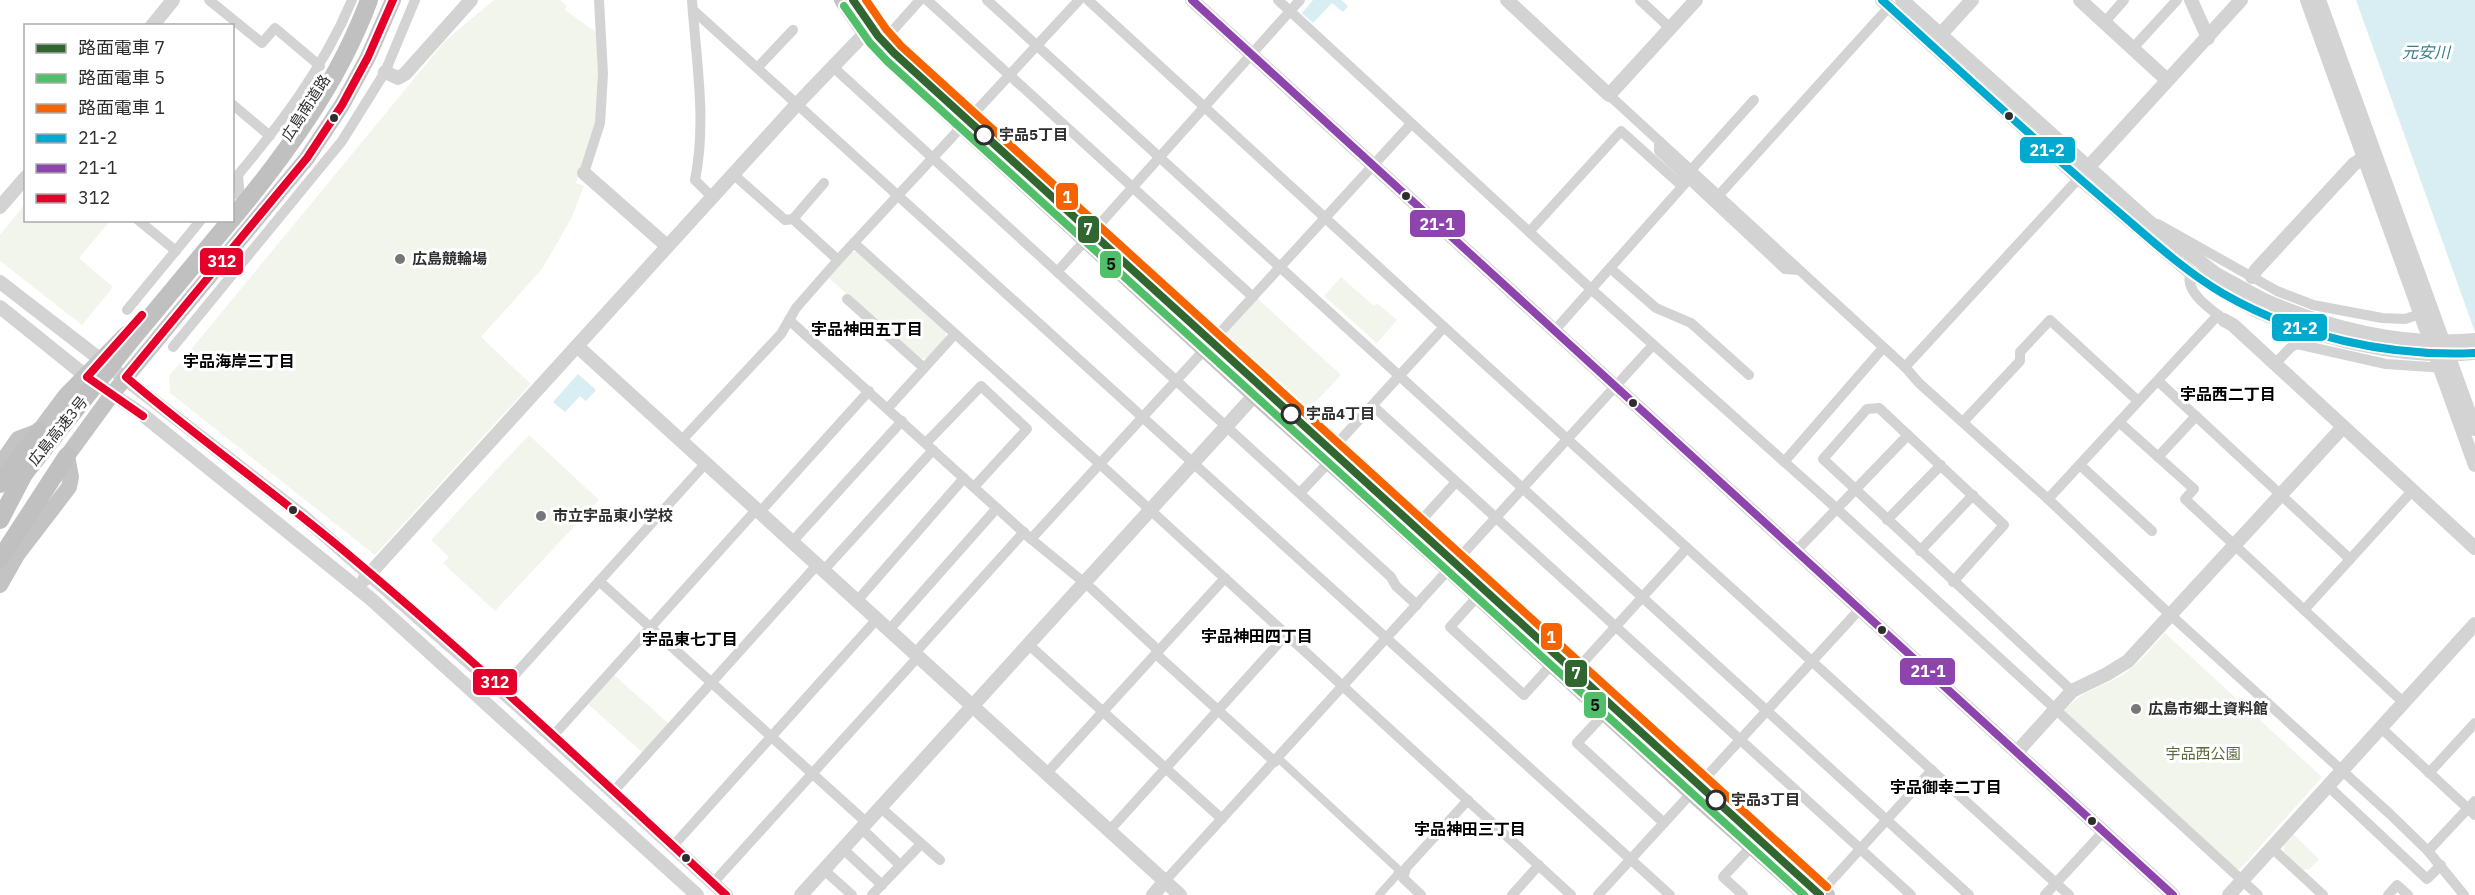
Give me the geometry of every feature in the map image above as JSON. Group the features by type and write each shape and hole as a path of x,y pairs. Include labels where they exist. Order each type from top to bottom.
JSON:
{"highway":[{"name":"広島南道路","path":"236,202 281,145 329,72 367,0"},
{"name":"広島高速3号","path":"234,217 288,149 318,103 344,56 367,0"},
{"name":"広島南道路","path":"67,456 113,393 307,158 342,105 368,57 393,0"},
{"path":"843,0 870,28 886,38 966,121 1089,234 1453,564 1578,668 1698,787 1818,894"},
{"path":"859,0 884,55 966,121"},
{"path":"0,484 66,395 87,377 219,222"},
{"name":"広島高速3号","path":"24,474 132,339 230,222"},
{"path":"0,465 18,439 39,431"},
{"path":"1332,455 1418,524 1478,596 1605,713 1698,787 1751,847 1818,894"},
{"path":"0,559 67,456"},
{"path":"0,585 16,555 69,487 71,477 67,456"},
{"path":"0,507 24,474"},
{"path":"0,520 24,474"}],"street":[{"path":"154,24 173,0"},
{"path":"209,0 262,43 275,28 320,66"},
{"path":"236,202 235,179 270,136 320,66 352,0"},
{"path":"173,347 342,141 385,72 415,0"},
{"path":"385,72 399,78 405,74 471,0"},
{"path":"599,0 603,74 600,123 584,173 667,246"},
{"path":"886,38 920,0"},
{"path":"927,0 1253,297"},
{"path":"987,0 1969,895"},
{"path":"681,441 781,334 796,308 838,260 1079,0"},
{"path":"1088,0 1206,106 1443,327 2069,895"},
{"path":"1191,0 2173,895"},
{"path":"1278,0 1591,289 1836,508 2258,895"},
{"path":"1057,272 1300,0"},
{"path":"1507,0 1659,141 1687,178 1719,195 1905,367 1919,383 2342,770 2428,851 2464,895"},
{"path":"1640,0 1670,28"},
{"path":"1609,95 1696,0"},
{"path":"1902,0 2147,220 2258,304 2353,330 2407,339 2475,340"},
{"path":"1941,35 1972,0"},
{"path":"2080,0 2168,80"},
{"path":"2104,22 2124,0"},
{"path":"2133,48 2177,0"},
{"path":"2192,0 2208,38"},
{"path":"1905,367 2241,0"},
{"path":"2307,0 2368,155 2445,368 2475,465"},
{"path":"2319,0 2368,155"},
{"path":"1719,195 1886,3 2079,178 2191,273 2258,304 2304,329 2355,343 2408,352 2475,353"},
{"path":"693,5 758,68 1670,895"},
{"path":"693,5 701,125 700,155 695,180 712,197"},
{"path":"357,588 667,246 832,66 870,28"},
{"path":"758,68 793,30"},
{"path":"832,66 1391,577 1396,586 1417,605"},
{"path":"1555,330 1755,100"},
{"path":"234,106 270,136"},
{"path":"713,883 813,774 916,655 1027,535 1100,464 1411,124"},
{"path":"1529,232 1621,131 1687,178 1785,269 1798,270"},
{"path":"2252,277 2256,270 2368,155"},
{"path":"733,174 785,220 793,219 824,183"},
{"path":"0,207 24,179"},
{"path":"793,219 838,260"},
{"path":"2147,220 2168,228 2277,291 2313,305 2349,314 2405,320 2425,313"},
{"path":"140,222 176,251"},
{"path":"127,310 199,222"},
{"path":"854,243 1100,464 1571,895"},
{"path":"1610,268 1656,308 1691,323 1749,375"},
{"path":"2191,273 2188,284 2190,288 2221,317 2233,324 2274,365 2475,548"},
{"path":"151,281 154,300"},
{"path":"0,282 100,361 126,377 181,423 304,517 501,690 726,895"},
{"path":"847,299 924,368"},
{"path":"0,308 87,377 113,393 240,492 357,588 697,895"},
{"path":"177,314 201,313"},
{"path":"2048,499 2138,401 2221,317"},
{"path":"789,320 1027,535 1084,583 1218,710 1399,870 1379,895"},
{"path":"1963,422 2020,361 2020,352 2050,320 2138,401"},
{"path":"1300,494 1443,327"},
{"path":"888,408 955,334"},
{"path":"2274,365 2290,348 2298,344 2386,364 2445,368"},
{"path":"577,345 1180,895"},
{"path":"1153,895 1653,345"},
{"path":"1785,462 1883,348"},
{"path":"2445,368 2475,429"},
{"path":"2158,381 2350,559"},
{"path":"613,792 930,447 981,386 1028,429 974,487"},
{"path":"805,894 824,870 1259,389"},
{"path":"552,737 869,391"},
{"path":"1373,406 1911,895"},
{"path":"1953,582 2004,525 1879,408 1867,409 1823,459 1953,582 2072,691"},
{"path":"2158,457 2196,416"},
{"path":"792,542 902,421"},
{"path":"2119,422 2194,489 2185,499 2403,702"},
{"path":"2017,752 2072,691 2123,665 2343,427"},
{"path":"1796,551 1908,435"},
{"path":"501,690 705,464"},
{"path":"1887,520 1941,465"},
{"path":"2080,465 2152,531"},
{"path":"856,601 964,478"},
{"path":"1418,524 1456,482"},
{"path":"2304,610 2412,491"},
{"path":"1920,551 1973,495"},
{"path":"889,630 997,508"},
{"path":"1578,668 1687,548"},
{"path":"1046,774 1225,578"},
{"path":"598,581 813,774 900,865"},
{"path":"1478,596 1450,627 1507,680 1524,695 1552,664"},
{"path":"1598,895 1859,610"},
{"path":"673,846 877,619"},
{"path":"2229,895 2475,624"},
{"path":"1109,831 1286,635"},
{"path":"1028,644 1222,819"},
{"path":"1605,713 1577,743 1664,823"},
{"path":"2429,773 2475,723"},
{"path":"2380,727 2429,773 2473,808 2428,851"},
{"path":"1818,894 1932,770"},
{"path":"2328,786 2427,879 2441,865"},
{"path":"1420,895 1403,878 1406,868 1468,800"},
{"path":"881,808 940,860"},
{"path":"2044,895 2104,831"},
{"path":"872,895 921,844"},
{"path":"1743,895 1723,877 1751,847"},
{"path":"2272,848 2324,895"},
{"path":"843,849 882,885"},
{"path":"1512,895 1539,865"},
{"path":"824,870 852,895"},
{"path":"2388,895 2397,885 2408,895"}],"green space":[{"path":"494,0 560,0 567,6 565,10 596,32 599,89 594,132 576,183 584,186 571,219 542,269 481,337 531,384 375,555 170,393 169,376 446,40"},
{"path":"24,205 24,222 109,222 79,258 113,287 82,325 0,261 0,235"},
{"path":"852,252 859,252 946,331 946,337 927,358 918,359 828,277"},
{"path":"1341,277 1374,306 1377,303 1397,320 1377,343 1324,296"},
{"path":"1257,298 1341,375 1307,411 1227,338 1226,333"},
{"path":"529,435 599,500 495,611 443,563 449,557 431,540"},
{"name":"宇品西公園","path":"2165,633 2322,777 2240,869 2235,869 2066,715 2065,710 2072,703 2130,669"},
{"path":"614,675 669,724 643,753 588,704"},
{"path":"2293,834 2319,859 2310,869 2304,870 2284,852 2284,845"}],"water":[{"path":"1313,0 1341,0 1348,6 1343,12 1332,3 1313,23 1302,13"},
{"name":"元安川","path":"2356,0 2475,0 2475,332"},
{"path":"578,374 596,390 586,401 580,396 565,412 553,402"}],"tram line":[{"name":"7","path":"853,0 878,36 894,53 1820,895"},
{"name":"1","path":"866,0 901,46 1827,887"},
{"name":"5","path":"844,6 870,43 887,61 1804,895"}],"transit line":[{"name":"312","path":"393,0 368,57 342,105 307,158 126,377 328,537 403,601 726,895"},
{"name":"21-1","path":"1192,0 2173,895"},
{"name":"21-2","path":"1882,0 2108,203 2178,262 2222,293 2281,322 2344,341 2409,352 2475,353"},
{"name":"312","path":"142,315 87,377 143,416"}],"place":[{"name":"宇品5丁目","path":"984,135"},
{"name":"広島競輪場","path":"400,259"},
{"name":"宇品4丁目","path":"1291,414"},
{"name":"市立宇品東小学校","path":"541,516"},
{"name":"広島市郷土資料館","path":"2136,709"},
{"name":"宇品3丁目","path":"1716,800"}],"district":[{"name":"宇品神田五丁目","path":"867,329"},
{"name":"宇品海岸三丁目","path":"239,361"},
{"name":"宇品西二丁目","path":"2228,394"},
{"name":"宇品神田四丁目","path":"1257,636"},
{"name":"宇品東七丁目","path":"690,639"},
{"name":"宇品御幸二丁目","path":"1946,787"},
{"name":"宇品神田三丁目","path":"1470,829"}]}
